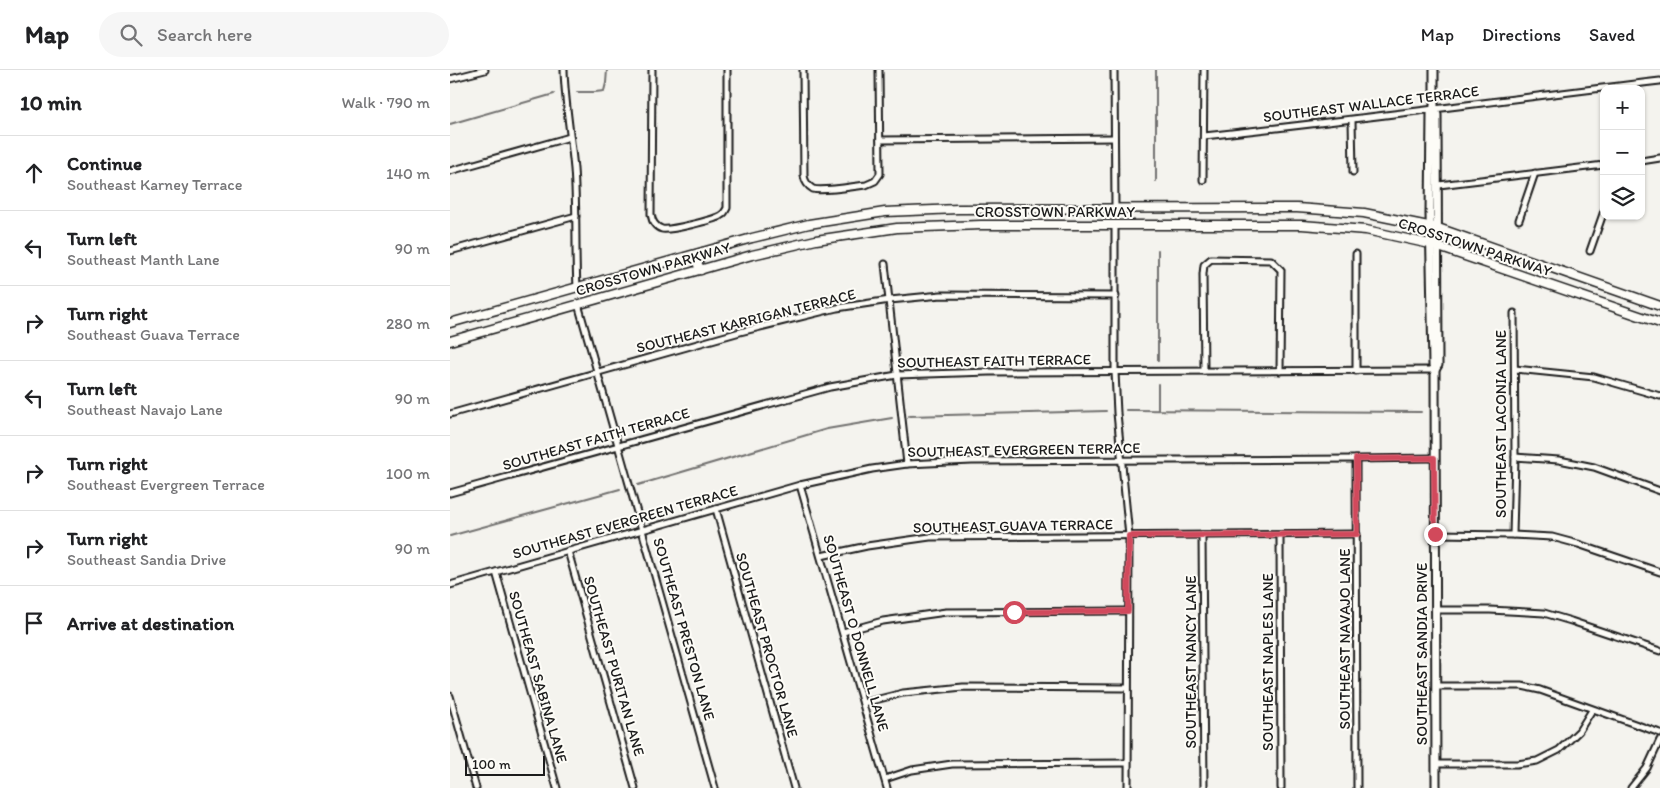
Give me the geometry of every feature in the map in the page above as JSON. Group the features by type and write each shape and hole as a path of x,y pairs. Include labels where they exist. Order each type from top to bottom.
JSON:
{"main road":[{"name":"CROSSTOWN PARKWAY","path":"450,323 786,229 845,217 914,210 1314,208 1364,213 1434,227 1660,306"},
{"path":"981,225 988,219 987,209"},
{"name":"CROSSTOWN PARKWAY","path":"450,340 796,244 850,234 910,227 981,225 1318,225 1381,232 1434,245 1660,323"},
{"path":"701,270 697,262 703,252"}],"street":[{"path":"450,79 485,70"},
{"path":"564,70 564,98 574,169 577,288"},
{"path":"652,70 652,219 657,226 666,230 720,216 727,208 727,70"},
{"path":"803,70 805,181 811,188 816,190 871,184 878,178 880,170 878,70"},
{"path":"1114,70 1115,208"},
{"path":"1203,180 1204,70"},
{"name":"SOUTHEAST SANDIA DRIVE","path":"1434,70 1438,185 1434,227"},
{"name":"SOUTHEAST WALLACE TERRACE","path":"1204,136 1352,120 1434,108 1660,81"},
{"name":"SOUTHEAST SANDIA DRIVE","path":"1434,108 1431,114 1434,227 1436,788"},
{"path":"1352,120 1353,172"},
{"path":"450,171 570,137"},
{"path":"880,140 1114,138"},
{"path":"1645,160 1660,158"},
{"path":"1438,185 1600,165"},
{"path":"1519,220 1534,173"},
{"path":"450,252 576,216"},
{"path":"1590,252 1601,220"},
{"path":"1115,225 1115,372 1129,536 1128,788"},
{"path":"1356,254 1356,371"},
{"path":"1204,371 1203,274 1204,265 1211,259 1271,260 1281,270 1280,371"},
{"path":"886,264 907,464"},
{"name":"SOUTHEAST KARRIGAN TERRACE","path":"450,414 740,332 837,308 890,300 941,296 1116,296"},
{"name":"SOUTHEAST PRESTON LANE","path":"578,304 715,788"},
{"name":"SOUTHEAST LACONIA LANE","path":"1513,535 1515,457 1513,412 1515,369 1514,313"},
{"path":"1515,369 1594,377 1660,396"},
{"name":"SOUTHEAST FAITH TERRACE","path":"450,493 830,387 897,375 980,372 1435,370"},
{"path":"1515,457 1559,460 1594,467 1660,490"},
{"name":"SOUTHEAST EVERGREEN TERRACE","path":"450,585 800,485 872,469 907,464 972,461 1434,458"},
{"name":"SOUTHEAST NAVAJO LANE","path":"1356,459 1357,788"},
{"name":"SOUTHEAST O DONNELL LANE","path":"800,485 887,788"},
{"name":"SOUTHEAST PROCTOR LANE","path":"716,509 794,788"},
{"name":"SOUTHEAST GUAVA TERRACE","path":"821,556 867,546 930,537 1357,534"},
{"path":"1435,534 1552,537 1660,572"},
{"name":"SOUTHEAST NANCY LANE","path":"1202,536 1204,788"},
{"name":"SOUTHEAST NAPLES LANE","path":"1280,536 1281,788"},
{"name":"SOUTHEAST PURITAN LANE","path":"568,551 635,788"},
{"name":"SOUTHEAST SABINA LANE","path":"496,572 557,788"},
{"path":"1436,610 1544,613 1660,652"},
{"path":"843,632 883,620 946,612 1128,611"},
{"path":"1437,686 1522,686 1540,690 1660,733"},
{"path":"863,703 903,694 963,687 1127,688"},
{"path":"450,696 476,788"},
{"path":"1436,764 1518,764 1537,761 1559,750 1579,732 1592,710"},
{"path":"1631,788 1647,768 1660,740"},
{"path":"885,778 912,770 952,764 1127,764"}],"waterway":[{"path":"577,92 604,91 607,70"},
{"path":"1156,70 1156,181"},
{"path":"450,124 554,94"},
{"path":"1158,250 1158,361"},
{"path":"1158,384 1158,410"},
{"path":"1126,410 1421,412"},
{"path":"909,416 1106,411"},
{"path":"638,485 827,429 892,418"},
{"path":"450,536 620,489"}],"route":[{"path":"1014,612 1128,611 1129,536 1357,534 1356,459 1434,458 1435,534"}]}
